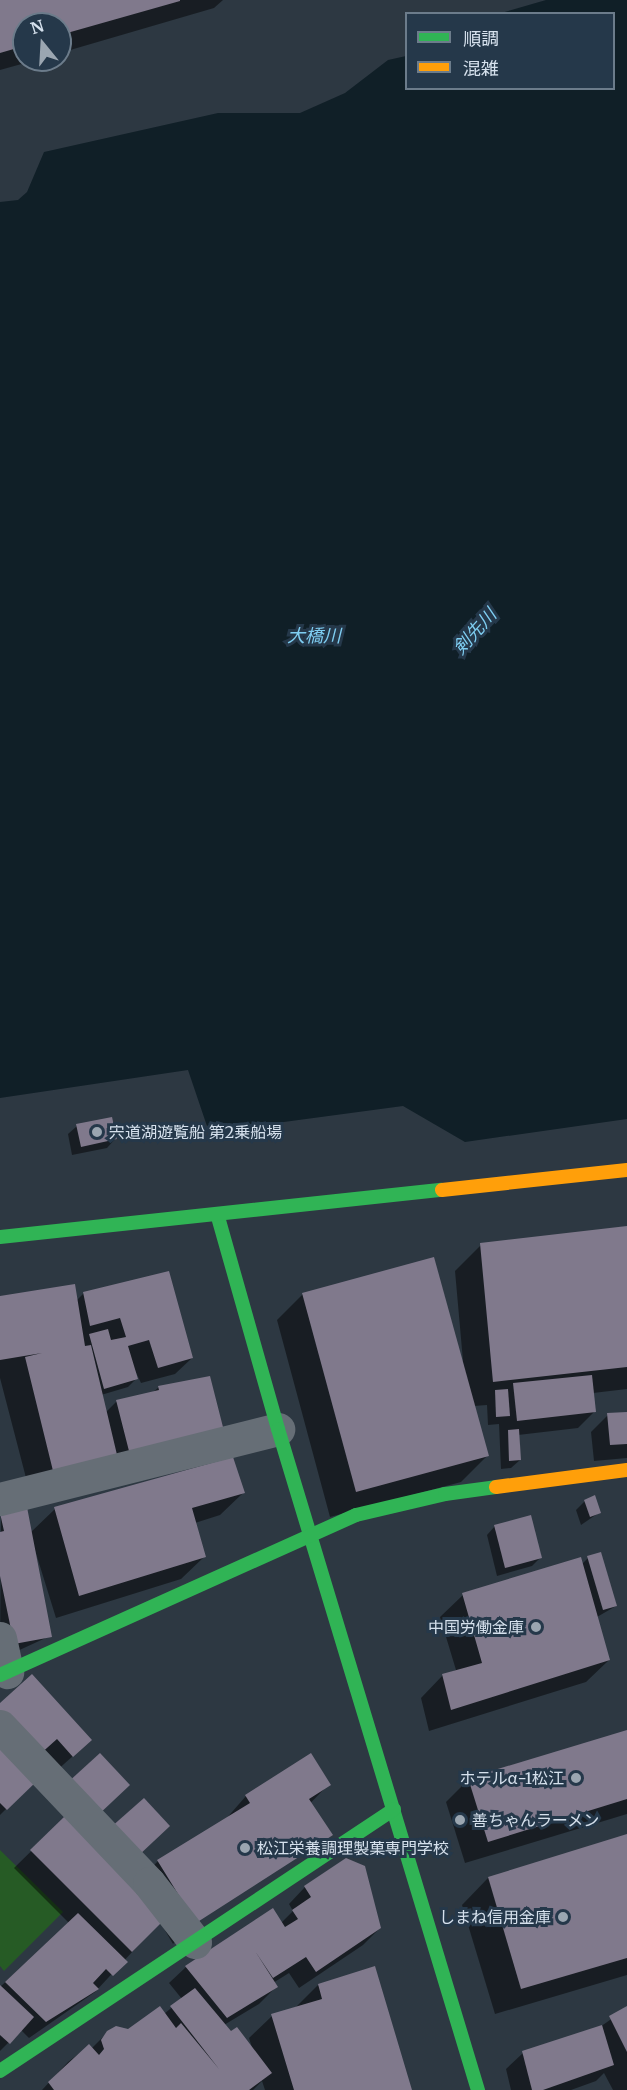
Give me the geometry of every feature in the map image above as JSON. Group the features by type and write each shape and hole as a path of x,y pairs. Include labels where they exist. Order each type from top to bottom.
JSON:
{"street":[{"path":"0,1237 218,1217 627,1170"},
{"path":"218,1217 278,1429 478,2090"},
{"path":"0,1499 278,1429"},
{"path":"0,1638 4,1674 310,1533 356,1515 445,1494 627,1470"},
{"path":"0,1726 149,1883 195,1942"},
{"path":"0,2071 394,1809"}],"green space":[{"path":"0,1850 63,1912 4,1971 0,1966"}],"water":[{"name":"大橋川","path":"546,0 627,0 627,1119 465,1142 403,1106 209,1132 188,1070 0,1098 0,202 18,200 27,192 44,152 218,113 300,113 345,93 388,60 405,56 405,90 615,90 615,12 504,12"}],"building":[{"path":"0,0 180,0 72,32 72,12 12,12 12,50 0,53"},
{"name":"宍道湖遊覧船 第2乗船場","path":"112,1117 117,1139 81,1147 76,1124"},
{"path":"627,1226 627,1367 493,1382 480,1243"},
{"path":"434,1257 489,1456 356,1492 302,1293"},
{"path":"169,1271 193,1358 158,1368 149,1340 128,1346 138,1379 104,1389 89,1334 108,1329 111,1340 126,1337 120,1318 90,1326 83,1292"},
{"path":"75,1284 85,1346 91,1345 118,1459 54,1475 25,1357 42,1353 0,1360 0,1296"},
{"path":"592,1375 596,1412 517,1421 513,1383"},
{"path":"210,1376 224,1431 130,1455 116,1400 159,1390 158,1386"},
{"path":"508,1389 510,1416 496,1417 495,1390"},
{"path":"627,1412 627,1444 610,1445 607,1413"},
{"path":"519,1429 521,1460 509,1461 508,1430"},
{"path":"233,1457 245,1493 192,1508 206,1557 79,1596 54,1507"},
{"path":"595,1495 601,1513 590,1517 584,1500"},
{"path":"27,1507 52,1637 14,1644 0,1576 0,1532 4,1531 0,1513"},
{"path":"531,1515 542,1558 505,1568 494,1525"},
{"path":"601,1552 617,1606 603,1610 587,1556"},
{"name":"中国労働金庫","path":"581,1557 610,1660 451,1710 442,1674 482,1663 462,1593"},
{"path":"32,1674 92,1740 73,1757 57,1739 38,1756 0,1715 0,1703"},
{"path":"627,1730 627,1799 488,1842 468,1778"},
{"path":"0,1737 40,1778 7,1810 0,1803"},
{"path":"100,1753 130,1785 96,1817 66,1784"},
{"name":"松江栄養調理製菓専門学校","path":"311,1753 331,1785 309,1799 333,1835 196,1923 157,1860 250,1803 245,1795"},
{"path":"144,1798 170,1826 137,1857 110,1828"},
{"path":"65,1816 166,1918 132,1952 30,1850"},
{"name":"しまね信用金庫","path":"627,1834 627,1958 521,1989 488,1877"},
{"path":"346,1858 365,1866 381,1928 316,1972 306,1957 273,1978 255,1951 278,1987 227,2018 185,1966 273,1908 285,1927 298,1919 292,1910 311,1897 304,1886"},
{"path":"78,1913 128,1962 113,1976 106,1969 93,1983 99,1989 46,2022 5,1982"},
{"path":"375,1966 412,2090 294,2090 271,2014 322,1999 318,1984"},
{"path":"0,1985 34,2017 10,2044 0,2035"},
{"path":"195,1988 231,2031 237,2027 272,2073 249,2090 54,2090 48,2082 89,2044 99,2055 104,2049 101,2040 107,2031 116,2026 128,2029 160,2006 176,2028 181,2023 219,2069 170,2006"},
{"path":"627,2006 627,2052 609,2016"},
{"path":"602,2025 614,2065 543,2090 532,2090 522,2051"}],"traffic: fast":[{"path":"0,1237 442,1190"},
{"path":"218,1217 278,1429 478,2090"},
{"path":"0,1675 356,1515 445,1494 496,1487"},
{"path":"0,2071 394,1809"}],"traffic: slow":[{"path":"442,1190 627,1170"},
{"path":"496,1487 627,1470"}],"place":[{"name":"宍道湖遊覧船 第2乗船場","path":"97,1132"},
{"name":"中国労働金庫","path":"536,1627"},
{"name":"ホテルα-1松江","path":"576,1778"},
{"name":"善ちゃんラーメン","path":"460,1820"},
{"name":"松江栄養調理製菓専門学校","path":"245,1848"},
{"name":"しまね信用金庫","path":"563,1917"}],"water label":[{"name":"剣先川","path":"475,632"}]}
